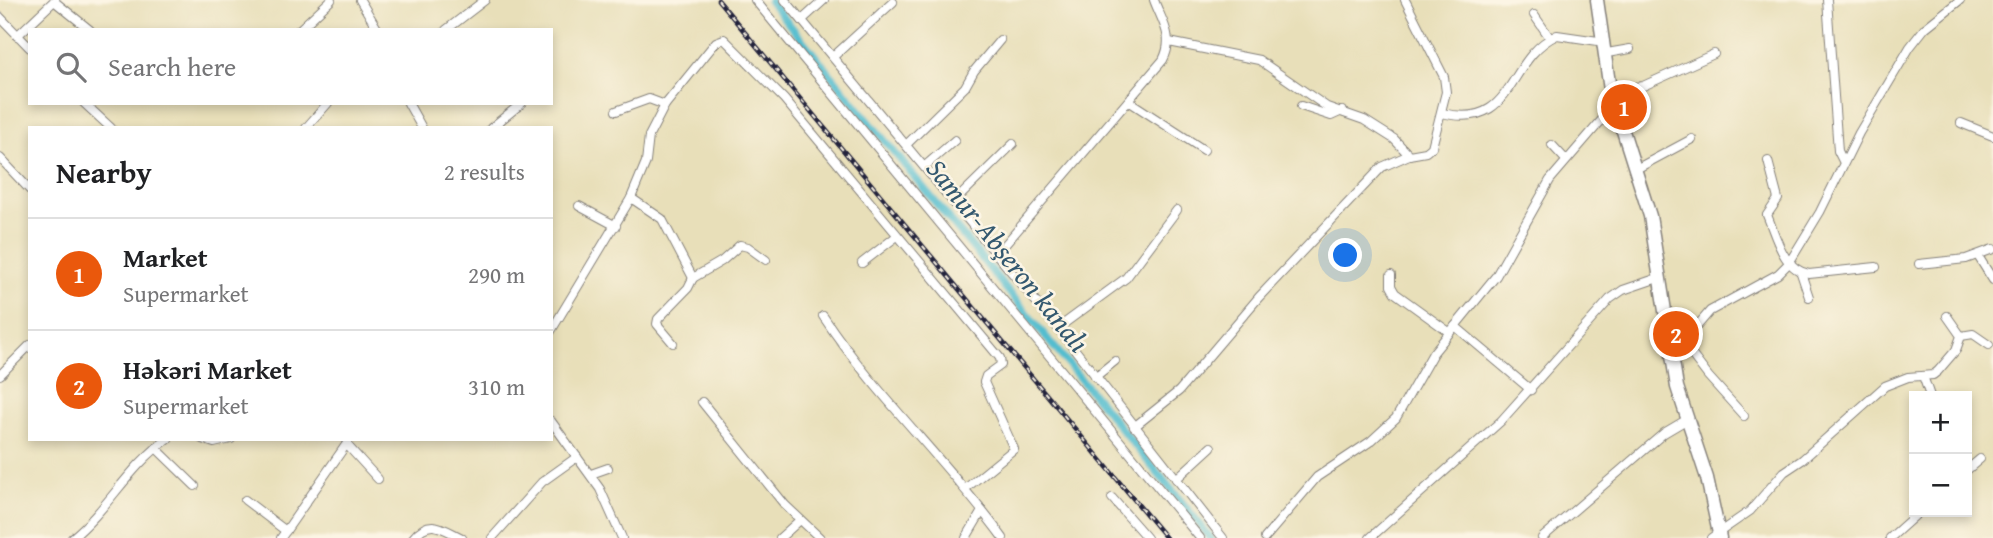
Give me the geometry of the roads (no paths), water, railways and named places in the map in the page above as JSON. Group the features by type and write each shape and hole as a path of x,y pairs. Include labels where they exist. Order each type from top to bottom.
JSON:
{"street":[{"path":"18,36 54,0 88,28"},
{"path":"301,28 331,0"},
{"path":"360,0 377,28"},
{"path":"449,28 485,0"},
{"path":"755,0 1200,538"},
{"path":"785,0 1058,328 1223,538"},
{"path":"802,20 824,0"},
{"path":"997,254 1130,102 1163,60 1169,42 1154,0"},
{"path":"1134,427 1179,391 1259,297 1382,167 1432,147 1442,113 1446,84 1405,0"},
{"path":"1597,0 1610,90 1650,216 1670,351 1686,420 1707,478 1717,535 1750,512 1784,472 1802,460 1877,391 1908,377 1938,371 1956,350 1961,336"},
{"path":"1826,0 1838,150 1843,161"},
{"path":"1670,351 1683,343 1710,311 1778,274 1789,263 1820,212 1843,161 1915,39 1961,0"},
{"path":"834,56 893,2"},
{"path":"1534,15 1550,38"},
{"path":"0,17 28,46"},
{"path":"1442,113 1471,115 1495,107 1522,67 1550,38 1565,35 1606,48 1630,50"},
{"path":"553,328 631,198 646,162 649,136 664,105 716,42 724,39 768,81 1001,360 984,382 1014,449 965,489"},
{"path":"906,144 965,87 974,71 1000,40"},
{"path":"1169,42 1259,60 1318,101 1384,133 1409,155"},
{"path":"1610,90 1643,86 1714,54"},
{"path":"617,111 649,99 664,105"},
{"path":"1130,102 1204,150"},
{"path":"86,105 109,126"},
{"path":"308,126 326,105"},
{"path":"409,105 421,126"},
{"path":"493,126 520,105"},
{"path":"1301,106 1331,116 1342,111"},
{"path":"1265,538 1317,477 1371,441 1396,418 1426,363 1496,276 1544,189 1606,115 1616,109"},
{"path":"1961,123 1993,136"},
{"path":"1636,169 1692,139"},
{"path":"925,166 955,140"},
{"path":"954,202 1013,144"},
{"path":"1552,145 1566,160"},
{"path":"0,160 28,188"},
{"path":"1768,161 1778,199 1767,215 1789,263 1801,273 1809,297"},
{"path":"631,198 662,219 694,278"},
{"path":"579,206 615,226"},
{"path":"1058,328 1126,278 1177,210"},
{"path":"862,263 897,236"},
{"path":"673,342 657,324 658,319 694,278 722,261 740,245 748,247 766,260"},
{"path":"1919,264 1978,256 1993,249"},
{"path":"1978,256 1993,280"},
{"path":"1801,273 1819,274 1876,267"},
{"path":"1391,275 1391,286 1395,293 1452,329 1531,390"},
{"path":"1370,538 1501,421 1610,299 1623,290 1661,277"},
{"path":"823,316 858,366 965,489 1003,538"},
{"path":"1947,316 1961,336"},
{"path":"1961,336 1973,334 1989,345"},
{"path":"1683,343 1744,416"},
{"path":"0,375 28,347"},
{"path":"1095,377 1115,361"},
{"path":"1923,376 1928,391"},
{"path":"702,402 800,520 820,538"},
{"path":"1542,538 1664,433 1686,420"},
{"path":"553,424 591,474 611,508 622,538"},
{"path":"72,538 94,517 136,464 166,441"},
{"path":"245,500 284,534 349,442 378,479"},
{"path":"1176,479 1211,447"},
{"path":"156,448 195,486"},
{"path":"492,538 542,482 577,457"},
{"path":"1972,466 1980,459"},
{"path":"591,474 608,468"},
{"path":"1112,498 1147,538"},
{"path":"966,538 982,511"},
{"path":"1890,538 1913,517"},
{"path":"780,538 800,520"},
{"path":"413,538 423,527 429,525 462,538"}],"waterway":[{"name":"Samur-Abşeron kanalı","path":"770,1 1211,538"}],"railway":[{"path":"718,0 1166,538"}],"place":[{"name":"Market","path":"1624,107"},
{"name":"Həkəri Market","path":"1676,334"}]}
